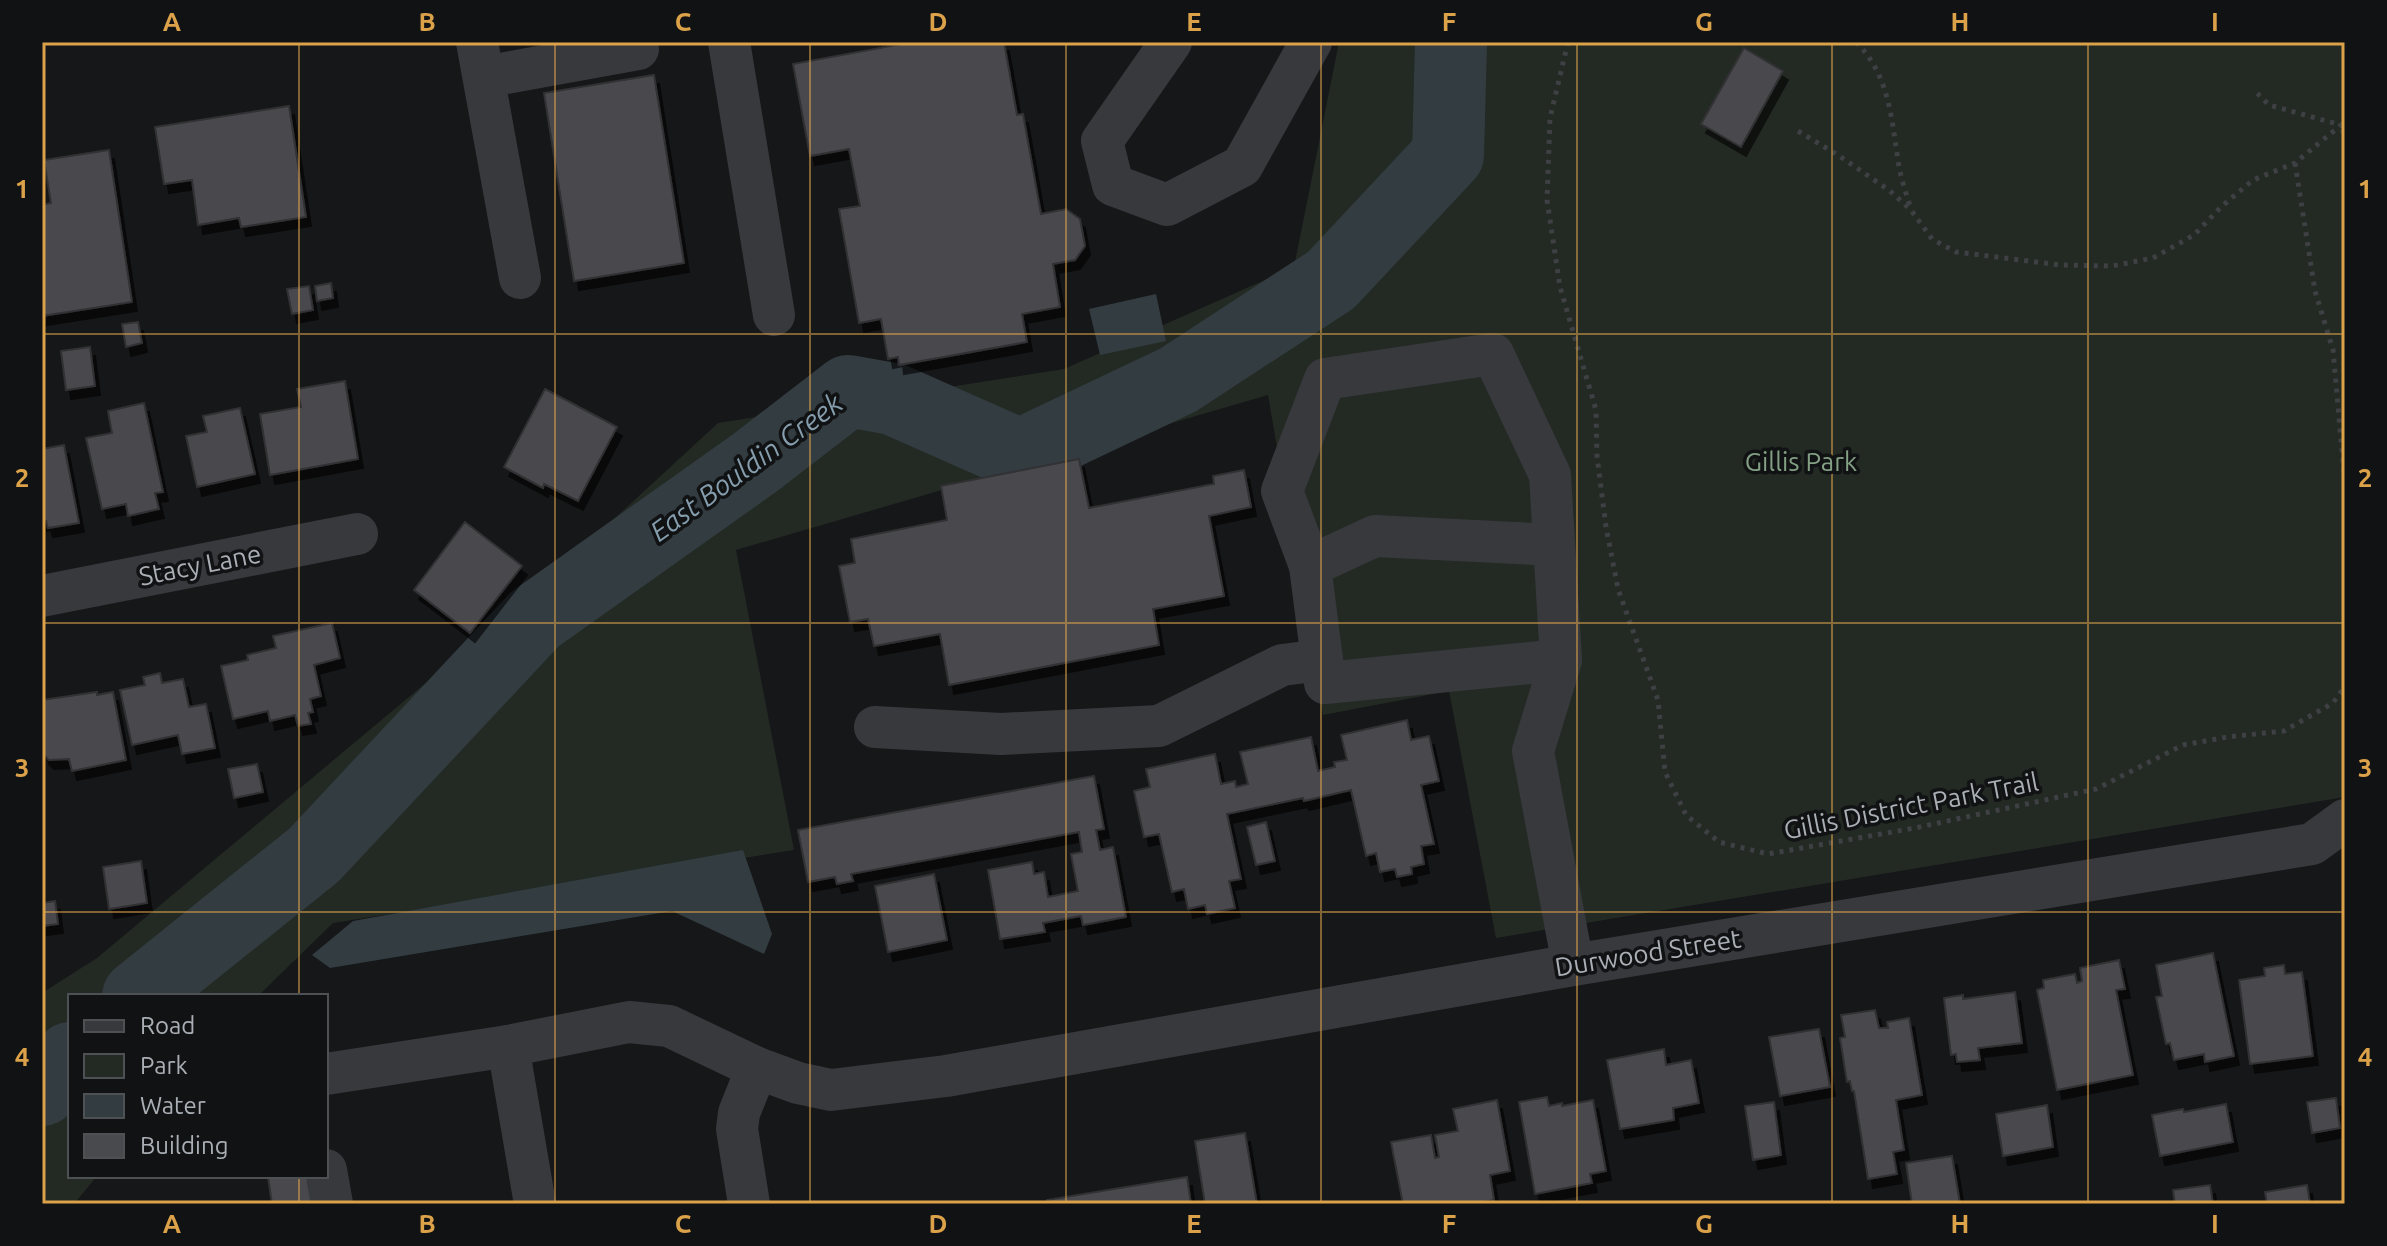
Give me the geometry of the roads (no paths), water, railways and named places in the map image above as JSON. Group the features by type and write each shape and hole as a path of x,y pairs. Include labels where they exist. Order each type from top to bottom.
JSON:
{"street":[{"path":"729,42 774,315"},
{"path":"1171,42 1102,141 1113,185 1167,205 1242,166 1311,42"},
{"path":"520,278 480,60 638,49"},
{"path":"1561,660 1325,683 1310,566 1282,491 1325,379 1493,354 1550,475 1561,660 1533,751 1573,965"},
{"name":"Stacy Lane","path":"42,596 357,534"},
{"path":"1310,566 1375,536 1554,545"},
{"path":"875,727 1001,734 1159,726 1282,665 1322,660"},
{"name":"Durwood Street","path":"328,1074 508,1046 629,1022 669,1026 757,1068 798,1083 831,1090 946,1076 1573,965 2312,844 2345,820"},
{"path":"508,1046 535,1204"},
{"path":"749,1204 737,1129 739,1113 757,1068"},
{"path":"327,1178 332,1204"}],"water":[{"path":"1156,294 1166,341 1100,355 1089,309"},
{"path":"743,850 772,934 764,954 672,911 330,968 312,955 353,921"}],"waterway":[{"name":"East Bouldin Creek","path":"140,994 314,855 535,619 756,462 848,391 893,399 1020,455 1178,380 1331,280 1448,155 1451,42"},
{"name":"East Bouldin Creek","path":"42,1090 68,1060"}],"park label":[{"name":"Gillis Park","path":"1801,462"}]}
